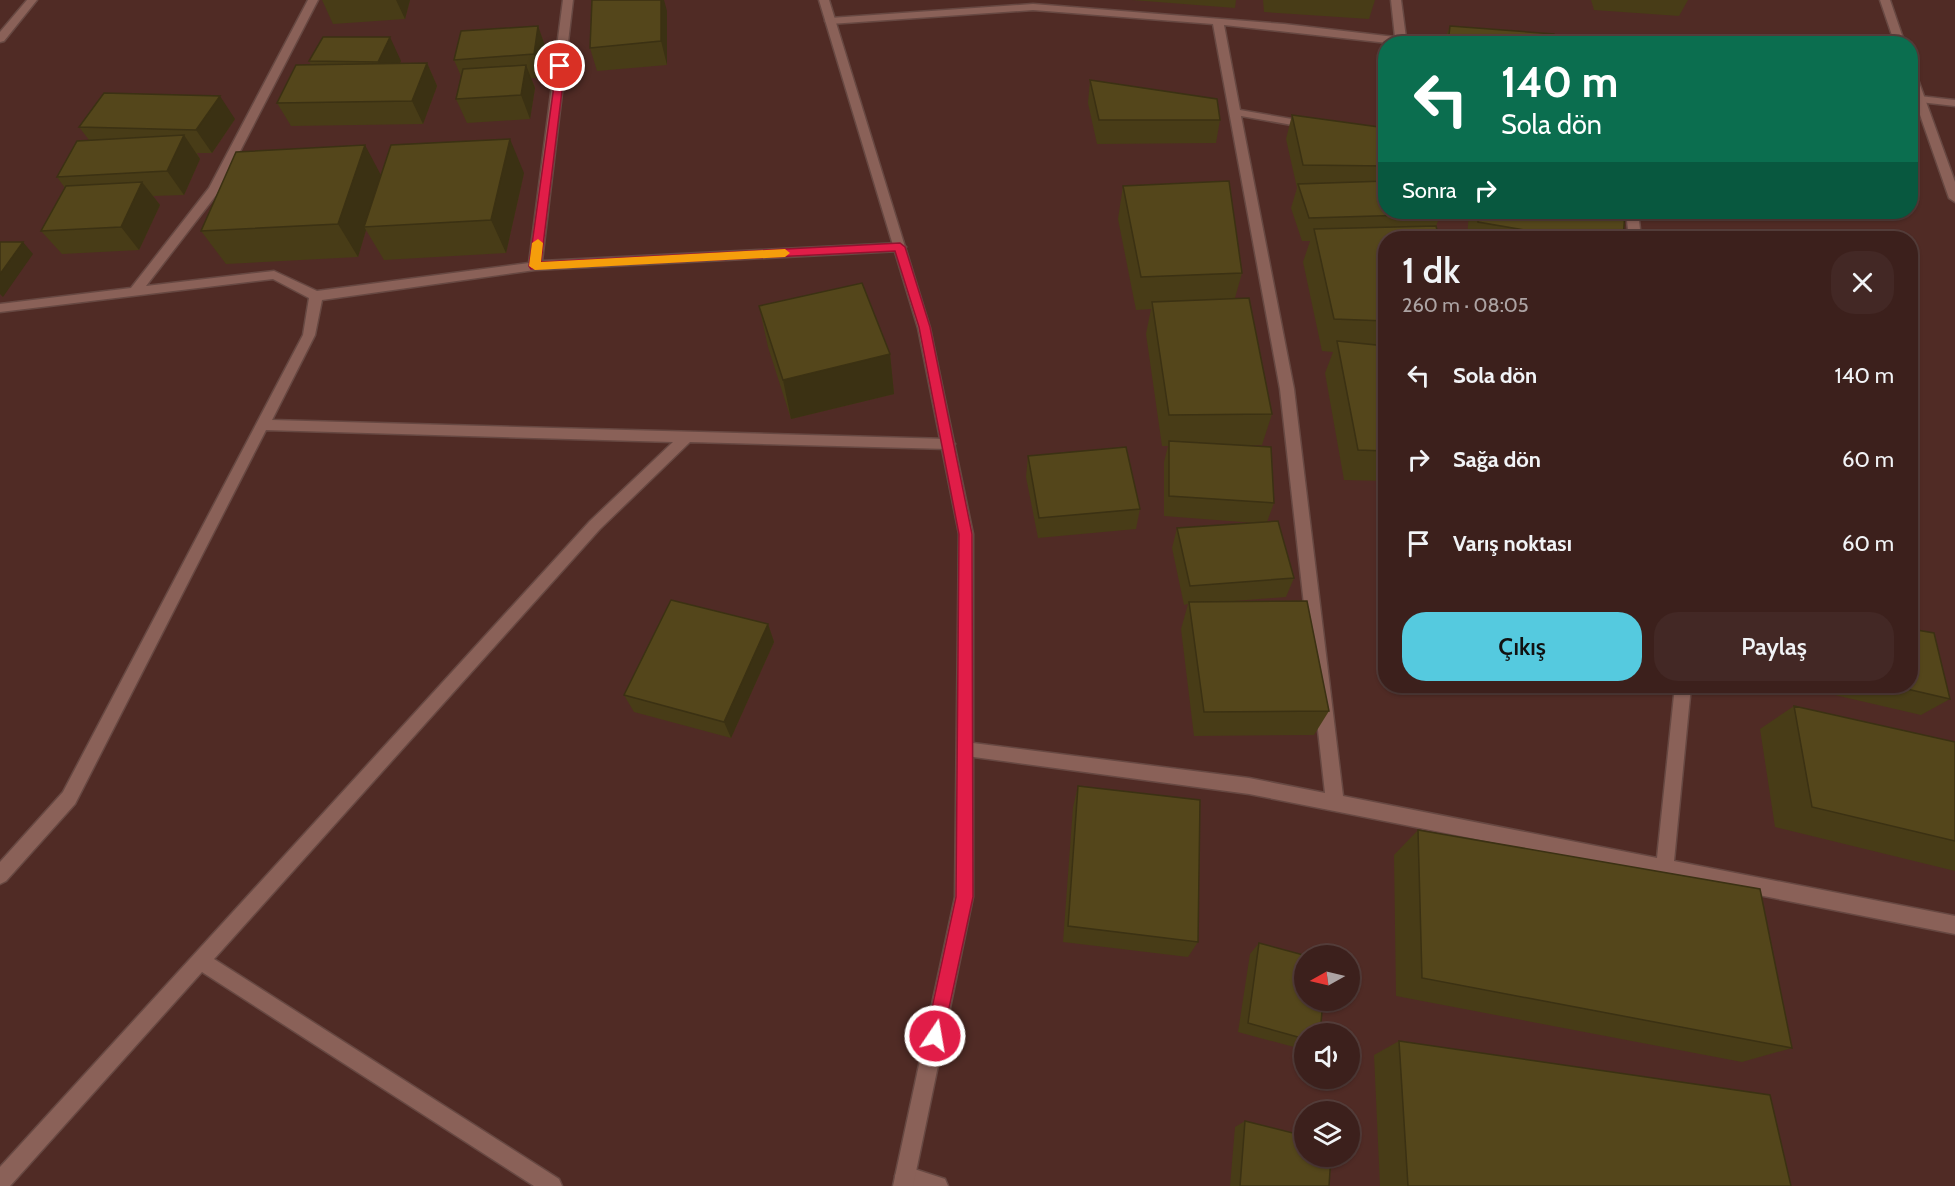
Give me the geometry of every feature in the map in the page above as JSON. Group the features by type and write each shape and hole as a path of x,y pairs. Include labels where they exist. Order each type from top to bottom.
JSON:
{"street":[{"path":"0,39 32,0"},
{"path":"135,292 214,190 313,0"},
{"path":"535,266 568,0"},
{"path":"824,0 924,327 966,534 964,897 904,1181 938,1186"},
{"path":"1396,0 1400,36"},
{"path":"1885,0 1897,36"},
{"path":"830,21 1033,7 1218,22 1378,39"},
{"path":"1218,22 1287,389 1335,803"},
{"path":"1918,98 1955,104"},
{"path":"1918,106 1955,198"},
{"path":"1235,112 1316,126"},
{"path":"0,308 274,275 316,296 535,266 900,247"},
{"path":"0,876 69,798 309,335 316,296"},
{"path":"263,425 948,444"},
{"path":"0,1182 595,525 688,436"},
{"path":"1665,867 1682,693"},
{"path":"965,750 1249,786 1955,925"},
{"path":"200,960 552,1186"}],"building":[{"path":"592,0 661,0 661,41 590,48"},
{"path":"538,26 534,54 454,60 461,31"},
{"path":"1450,26 1554,34 1554,36 1449,36"},
{"path":"323,37 390,37 378,62 309,61"},
{"path":"427,63 412,101 277,103 296,65"},
{"path":"526,65 521,95 456,99 463,69"},
{"path":"1090,80 1217,99 1220,120 1099,120"},
{"path":"104,93 220,96 196,130 79,127"},
{"path":"1292,115 1378,127 1378,166 1303,165"},
{"path":"184,135 167,171 57,177 77,141"},
{"path":"510,139 491,220 364,227 391,145"},
{"path":"365,145 338,224 201,231 236,152"},
{"path":"1229,181 1242,273 1141,277 1123,186"},
{"path":"1378,181 1378,216 1309,218 1298,184"},
{"path":"142,182 121,227 41,231 66,186"},
{"path":"1478,219 1625,219 1624,231 1531,231 1478,222"},
{"path":"1436,226 1437,231 1378,231 1378,321 1334,319 1314,229"},
{"path":"0,242 23,242 0,274"},
{"path":"862,283 890,354 783,380 759,306"},
{"path":"1249,298 1272,414 1169,415 1152,302"},
{"path":"1337,341 1378,345 1378,451 1358,450"},
{"path":"1169,441 1271,447 1274,503 1169,496"},
{"path":"1126,447 1140,509 1039,518 1028,456"},
{"path":"1278,521 1294,578 1190,586 1177,528"},
{"path":"671,600 768,624 724,722 624,695"},
{"path":"1307,601 1329,711 1204,712 1189,602"},
{"path":"1918,630 1934,633 1950,699 1918,692"},
{"path":"1794,706 1955,742 1955,841 1812,807"},
{"path":"1078,786 1200,800 1198,942 1068,926"},
{"path":"1418,830 1760,889 1792,1048 1422,978"},
{"path":"1259,943 1294,952 1294,1011 1322,1011 1321,1023 1294,1023 1294,1036 1248,1023"},
{"path":"1399,1041 1770,1095 1791,1186 1408,1186"},
{"path":"1245,1121 1294,1133 1294,1167 1330,1167 1329,1186 1240,1186"}],"slow traffic":[{"path":"538,243 535,266 785,253"}],"route":[{"path":"560,66 535,266 900,247 924,327 966,534 964,897 935,1036"}]}
